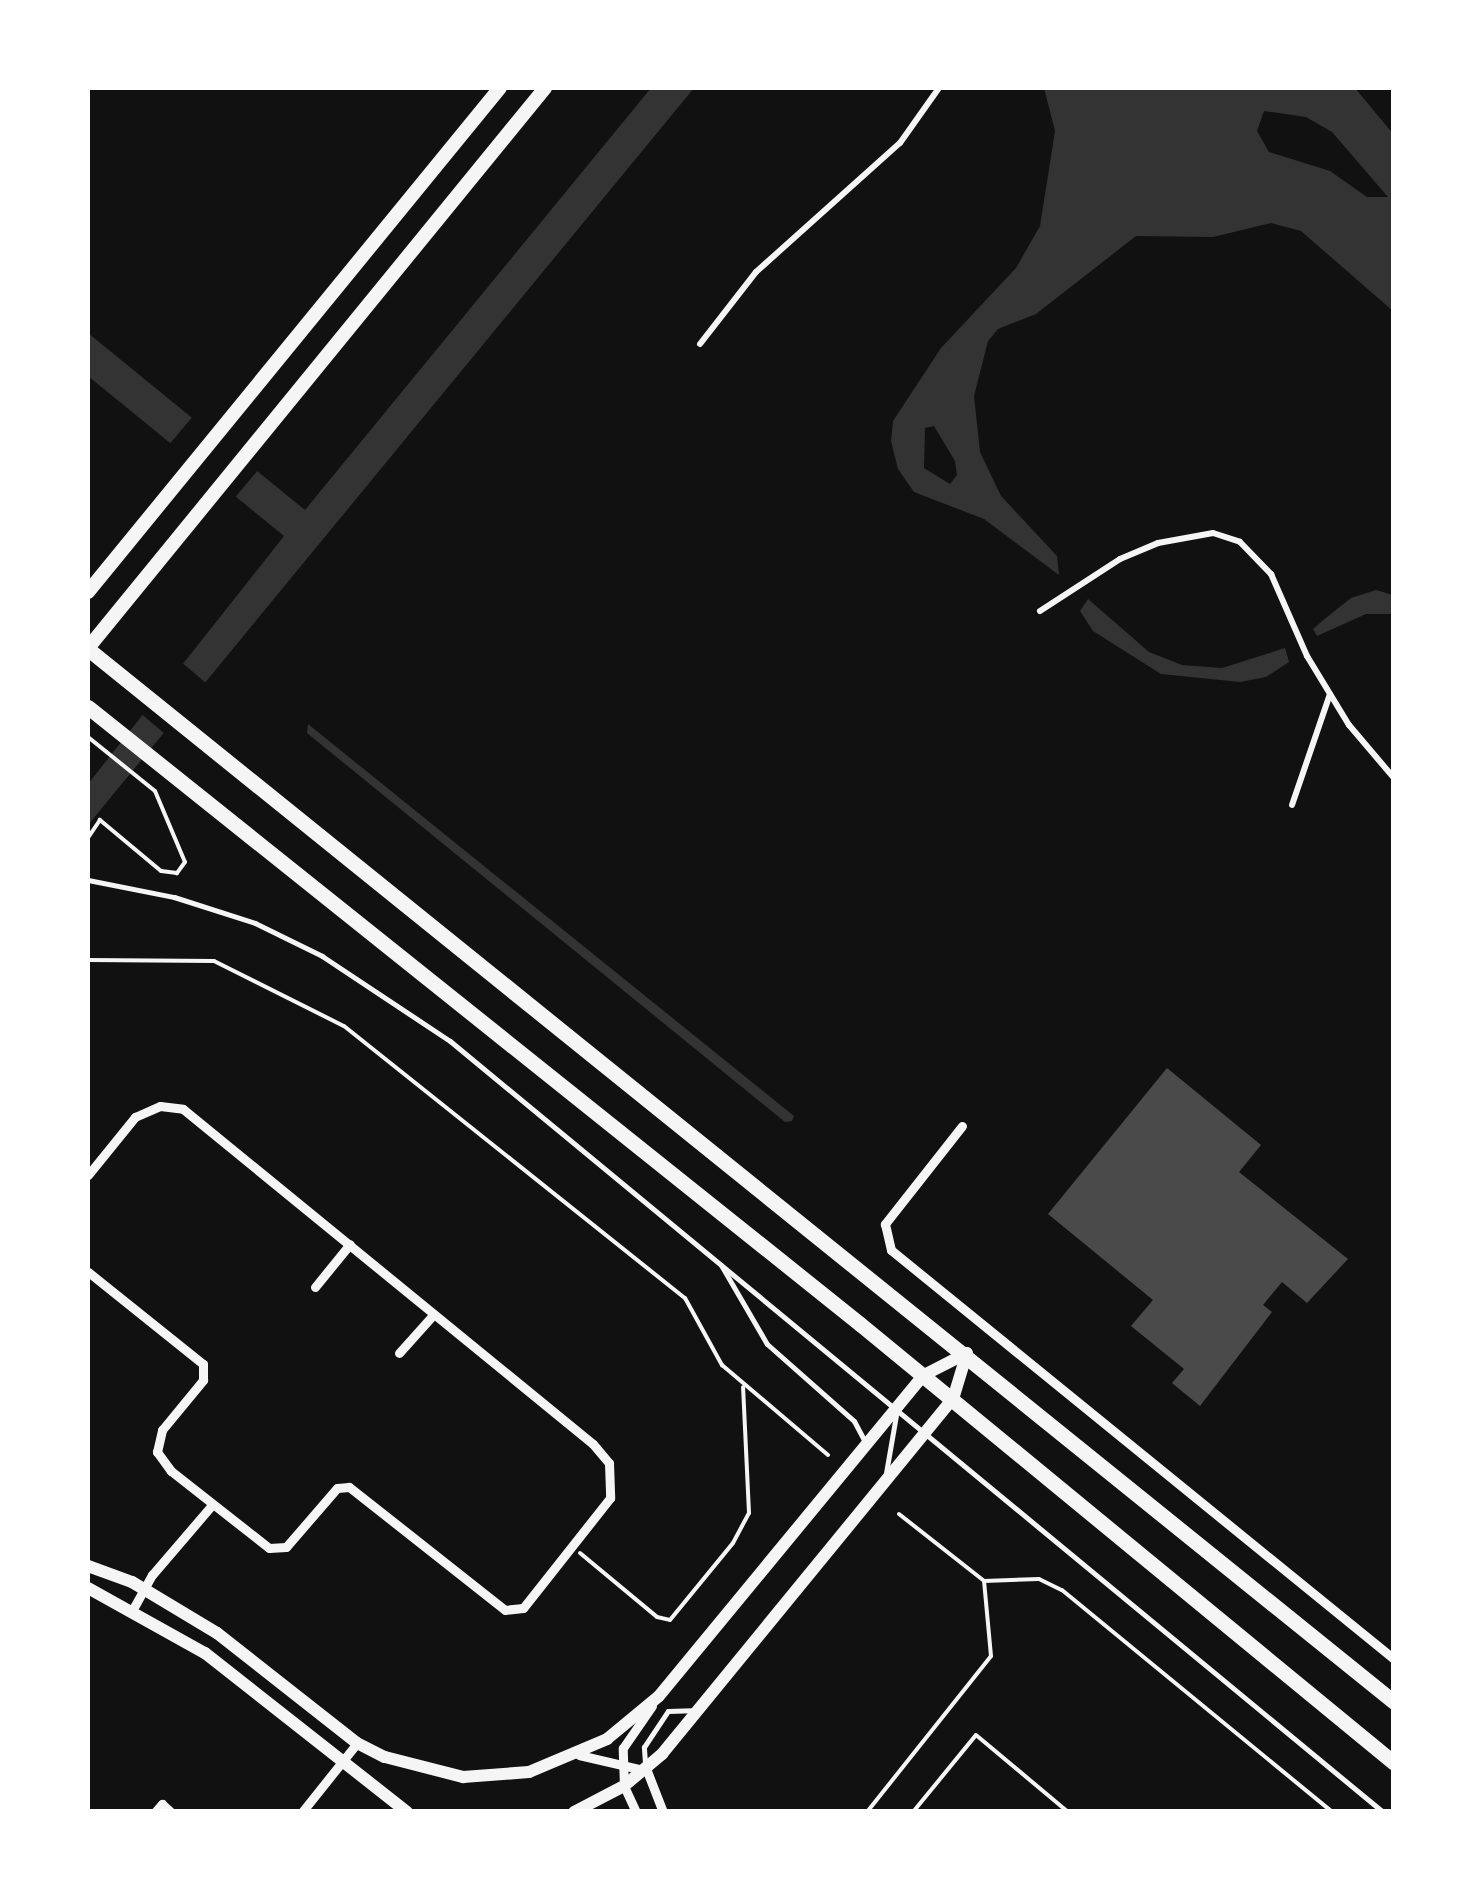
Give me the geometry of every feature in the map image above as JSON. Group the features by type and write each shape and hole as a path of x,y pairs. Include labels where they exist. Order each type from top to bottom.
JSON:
{"highway":[{"path":"88,649 967,1353 1394,1702"},
{"path":"88,707 168,776 924,1375 1394,1764"}],"main road":[{"path":"88,592 500,88"},
{"path":"88,649 545,88"},
{"path":"88,1566 144,1588 233,1644 357,1743 416,1768 462,1777 515,1774 579,1755 659,1696 924,1375 967,1353"},
{"path":"574,1812 647,1770 953,1399 967,1353"},
{"path":"88,1588 133,1609 206,1654 407,1812"}],"street":[{"path":"700,344 756,272 900,143 939,88"},
{"path":"1040,611 1138,550 1197,533 1226,536 1271,574 1330,694 1394,778"},
{"path":"1292,805 1330,694"},
{"path":"88,1175 136,1117 160,1106 182,1110 350,1244 610,1463 610,1498 524,1608 505,1610 349,1487 336,1488 286,1547 269,1548 212,1504 157,1452 162,1430 203,1380 203,1364 88,1272"},
{"path":"962,1126 884,1224 891,1250 1394,1659"},
{"path":"315,1287 350,1244"},
{"path":"400,1354 434,1314"},
{"path":"133,1609 144,1588 212,1504"},
{"path":"636,1812 620,1768 624,1748 659,1696"},
{"path":"302,1812 357,1743"},
{"path":"579,1755 620,1768 647,1770 663,1812"},
{"path":"156,1812 162,1804 171,1812"}],"lane":[{"path":"88,880 174,897 255,923 322,956 450,1042 898,1407 1384,1812"},
{"path":"720,1262 767,1344 854,1421 866,1446"},
{"path":"884,1483 898,1407"},
{"path":"647,1770 644,1747 668,1711 698,1710"}],"path":[{"path":"88,737 156,790 184,854 176,873 162,871 100,820 88,838"},
{"path":"88,960 214,961 344,1026 685,1298 722,1365 743,1387 828,1455"},
{"path":"573,1546 658,1618 670,1620 733,1543 749,1513 743,1387"},
{"path":"899,1514 984,1582 1039,1579 1062,1590 1332,1812"},
{"path":"867,1812 991,1656 984,1582"},
{"path":"913,1812 976,1735 1068,1812"}],"shaded area":[{"path":"651,88 694,88 88,825 88,784 284,536 88,376 88,333 305,510"},
{"path":"1044,88 1355,88 1394,135 1393,311 1301,231 1271,223 1213,237 1136,236 1036,314 998,329 988,341 974,396 980,452 1001,496 1057,556 1059,575 984,519 914,492 898,469 891,441 893,421 941,348 1016,268 1040,226 1055,131","holes":["1264,111 1306,117 1332,132 1388,197 1367,197 1330,171 1269,152 1257,131","934,426 955,461 957,475 950,484 924,468 925,428"]},
{"path":"1376,590 1393,595 1393,614 1366,614 1317,636 1313,629 1351,598"},
{"path":"1088,599 1149,652 1182,665 1222,668 1285,648 1289,662 1266,677 1240,682 1161,674 1093,631 1080,611"},
{"path":"308,724 794,1116 792,1121 785,1122 307,733"}],"pier":[{"path":"194,415 259,469 233,500 167,447"},
{"path":"180,661 206,683 165,734 139,712"}],"building":[{"path":"1167,1068 1261,1145 1239,1172 1348,1259 1307,1303 1282,1282 1263,1305 1272,1312 1200,1406 1172,1383 1184,1369 1131,1326 1153,1300 1048,1214"}]}
